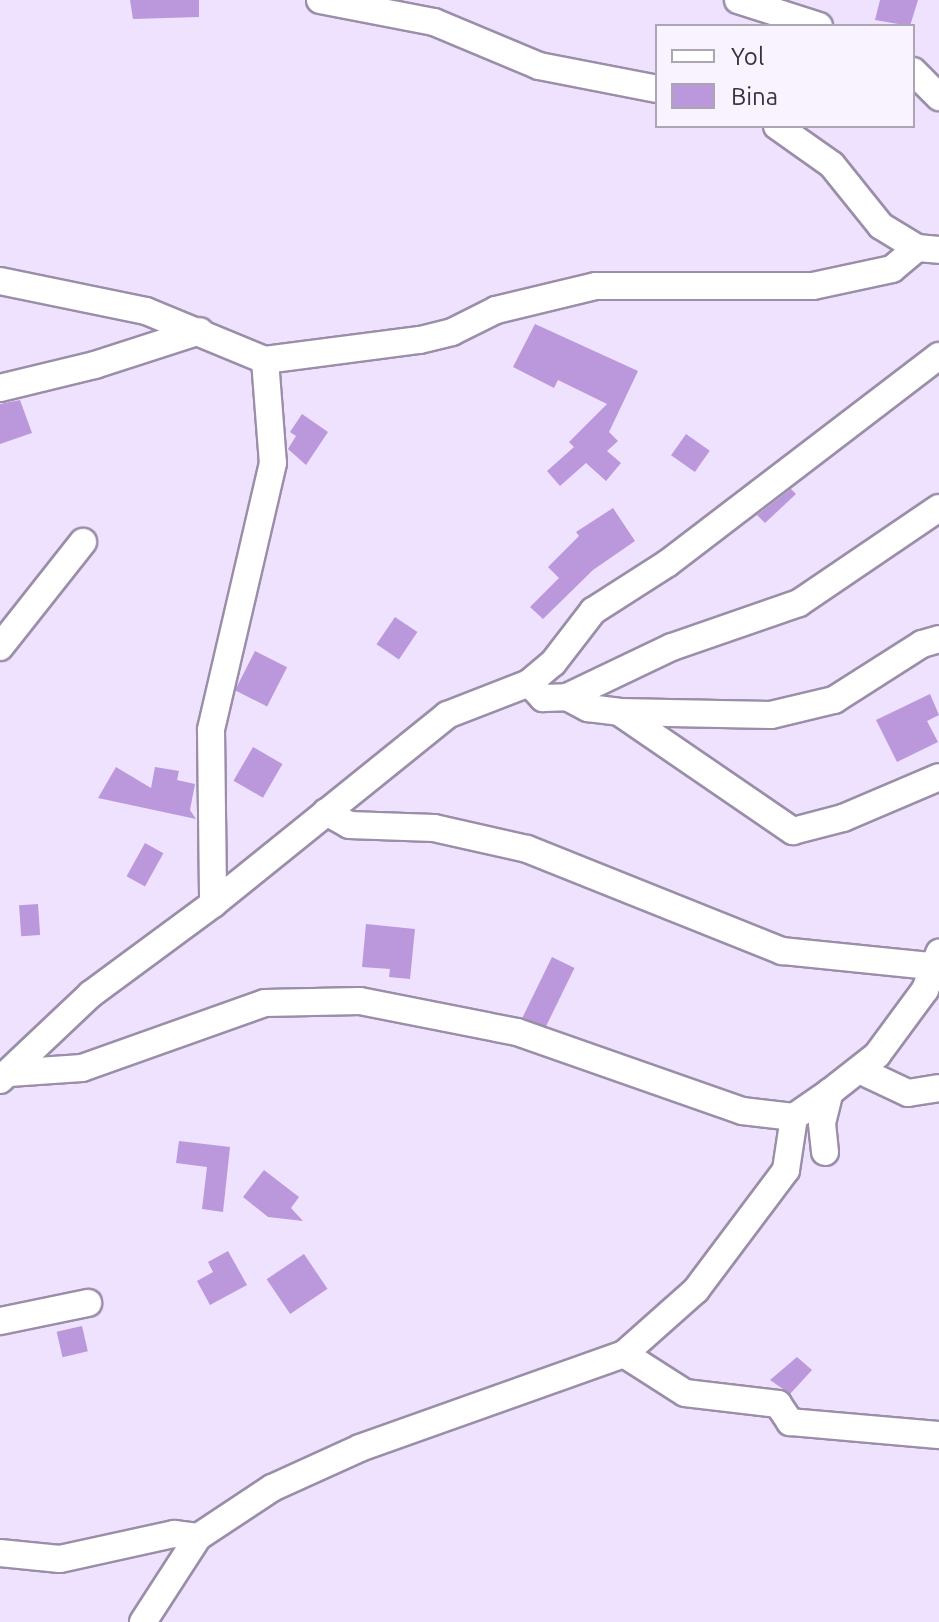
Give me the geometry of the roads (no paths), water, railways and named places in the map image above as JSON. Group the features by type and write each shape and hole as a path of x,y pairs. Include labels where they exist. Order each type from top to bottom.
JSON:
{"street":[{"path":"320,0 434,22 539,66 655,89"},
{"path":"738,0 813,24"},
{"path":"915,73 939,97"},
{"path":"780,128 832,165 881,226 928,249"},
{"path":"0,281 146,311 265,360 420,340 452,332 496,310 596,286 813,286 892,269 928,249"},
{"path":"0,388 95,365 200,331"},
{"path":"4,1077 91,994 213,904 447,715 529,683 553,663 593,611 668,563 939,356"},
{"path":"213,904 211,730 273,463 265,360"},
{"path":"529,683 543,698 567,697 672,647 799,603 939,508"},
{"path":"0,647 83,542"},
{"path":"567,697 588,708 619,712 771,715 834,700 922,644 939,639"},
{"path":"619,712 793,831 843,818 939,777"},
{"path":"4,1077 82,1068 265,1003 360,1001 517,1032 742,1111 794,1117 877,1055 917,1001 937,962 782,951 527,849 434,828 349,825 326,812"},
{"path":"859,1070 908,1093 939,1088"},
{"path":"825,1152 822,1123 830,1092"},
{"path":"143,1622 198,1537 272,1488 360,1448 624,1354 696,1290 786,1170 794,1117"},
{"path":"0,1321 88,1303"},
{"path":"624,1354 685,1393 778,1404 790,1422 939,1435"},
{"path":"0,1553 60,1559 174,1534 198,1537"}]}
